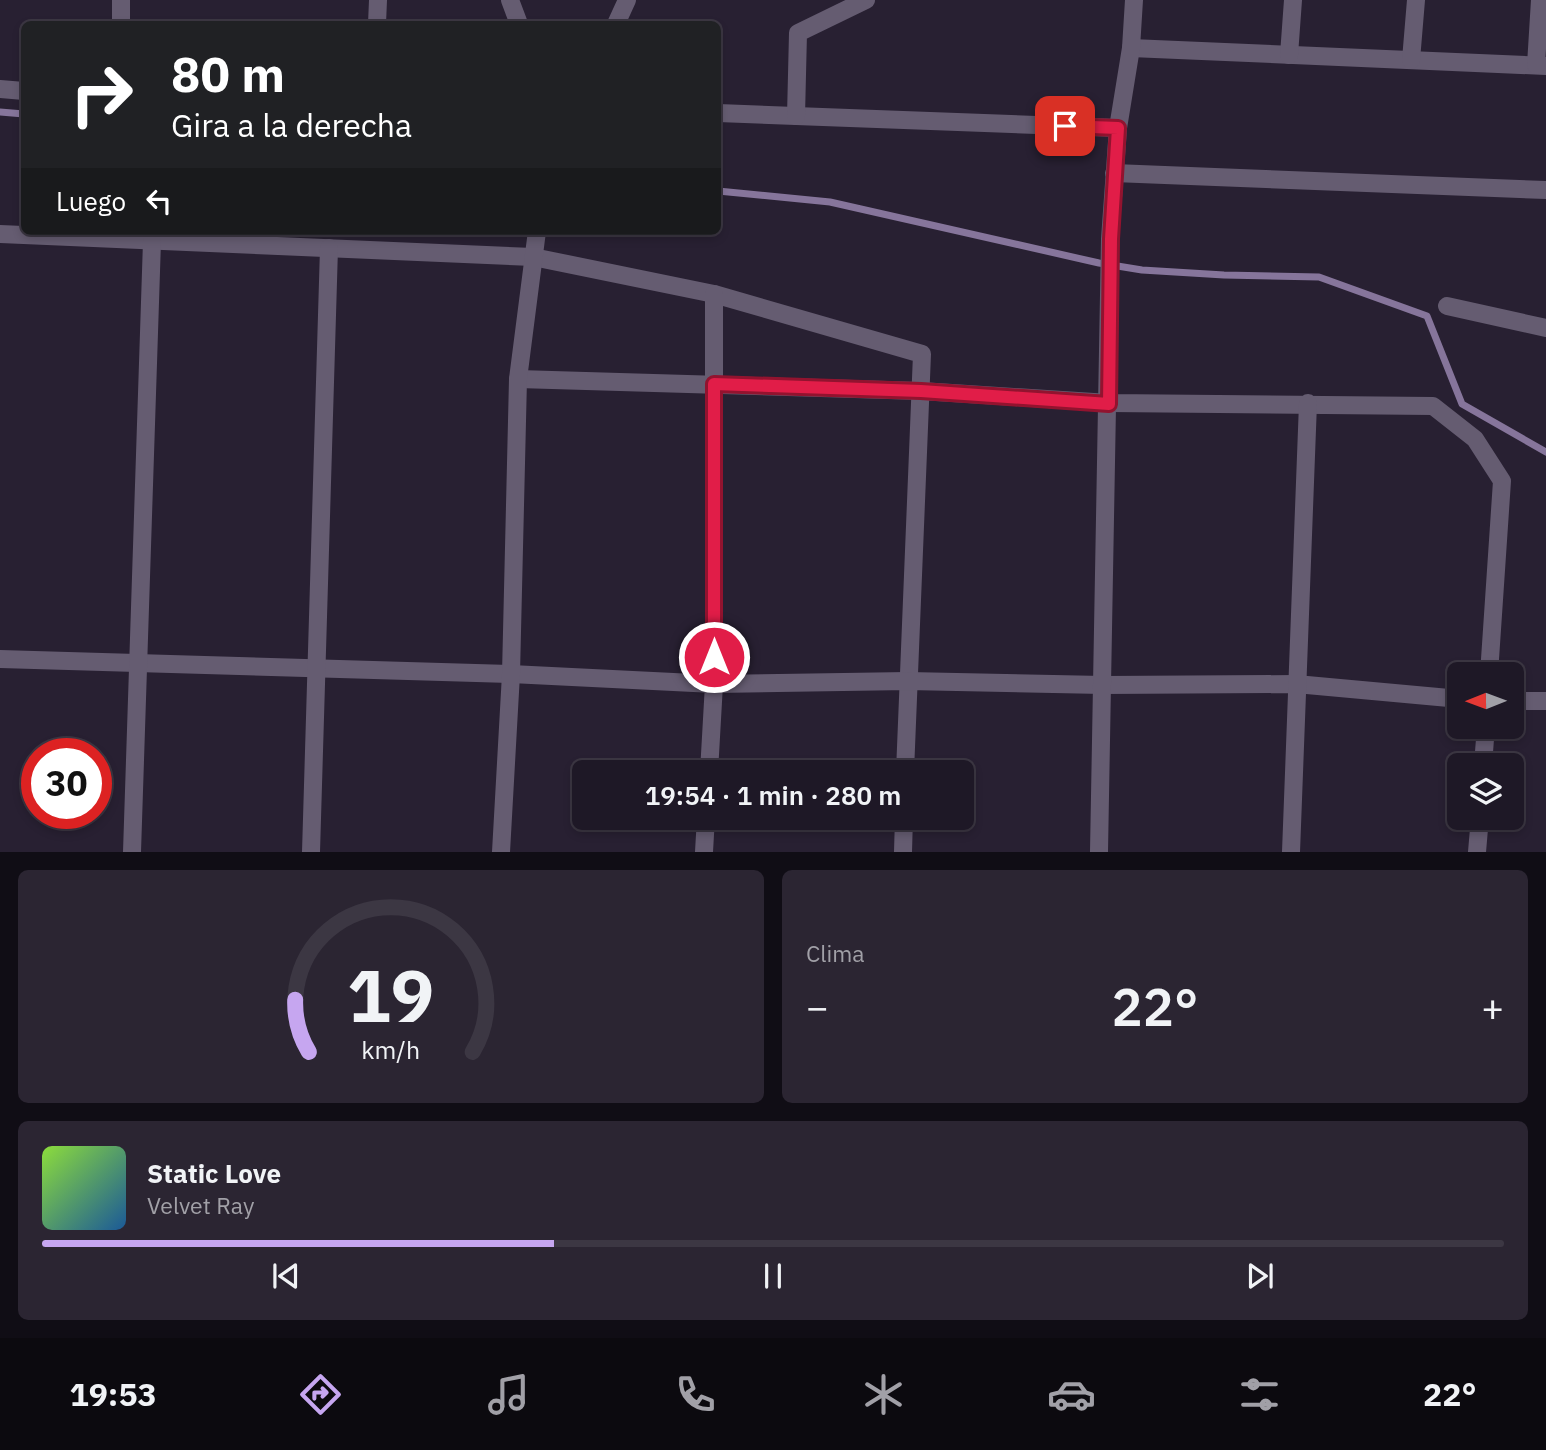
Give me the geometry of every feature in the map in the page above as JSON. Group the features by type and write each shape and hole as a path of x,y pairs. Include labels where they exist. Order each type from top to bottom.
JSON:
{"street":[{"path":"121,0 121,21"},
{"path":"377,21 378,0"},
{"path":"510,0 518,21"},
{"path":"617,21 627,0"},
{"path":"796,116 798,33 866,0"},
{"path":"1099,852 1111,239 1118,128 1131,48 1134,0"},
{"path":"1289,55 1293,0"},
{"path":"1411,60 1416,0"},
{"path":"1131,48 1541,66 1540,0"},
{"path":"0,89 21,90"},
{"path":"721,113 1118,128"},
{"path":"1114,173 1546,190"},
{"path":"0,234 21,235"},
{"path":"22,235 533,257 714,294 922,354 905,760"},
{"path":"501,852 511,674 517,379 536,235"},
{"path":"132,852 152,241"},
{"path":"311,852 329,248"},
{"path":"710,760 714,684 714,294"},
{"path":"1447,306 1546,328"},
{"path":"517,379 921,391 1109,404 1308,403 1433,406 1475,439 1502,481 1490,662"},
{"path":"1292,852 1308,403"},
{"path":"0,659 511,674 714,684 908,681 1103,685 1296,684 1447,698"},
{"path":"1524,701 1546,701"},
{"path":"704,852 705,830"},
{"path":"903,852 904,830"},
{"path":"1477,852 1478,830"}],"waterway":[{"path":"0,112 21,114"},
{"path":"721,191 830,202 1099,263 1142,270 1319,277 1427,316 1462,404 1546,452"}],"route":[{"path":"714,657 714,384 921,391 1109,404 1111,239 1118,128 1065,126"}]}
